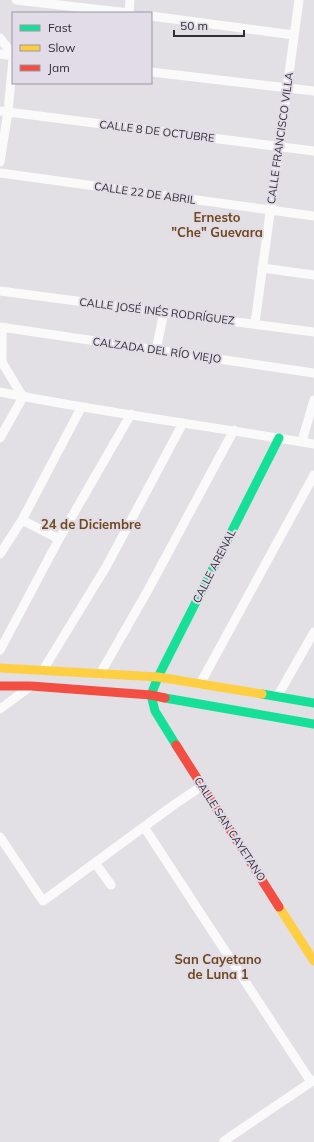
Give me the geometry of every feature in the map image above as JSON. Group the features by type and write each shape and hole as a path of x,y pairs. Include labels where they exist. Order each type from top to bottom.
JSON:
{"street":[{"path":"16,0 120,12"},
{"path":"129,12 130,0"},
{"name":"CALLE FRANCISCO VILLA","path":"255,324 299,0"},
{"path":"152,16 294,35"},
{"path":"0,38 12,55"},
{"path":"0,54 12,56"},
{"path":"0,162 4,111 12,65"},
{"path":"152,72 314,91"},
{"name":"CALLE 8 DE OCTUBRE","path":"4,111 314,151"},
{"name":"CALLE 22 DE ABRIL","path":"0,173 314,216"},
{"path":"262,268 314,275"},
{"name":"CALLE JOSÉ INÉS RODRÍGUEZ","path":"0,291 314,332"},
{"path":"156,350 164,312"},
{"path":"1,327 1,363 23,397"},
{"name":"CALZADA DEL RÍO VIEJO","path":"1,327 314,373"},
{"path":"0,392 81,408 131,414 314,444"},
{"path":"0,438 23,397"},
{"path":"302,442 314,400"},
{"path":"0,554 22,520 81,408"},
{"path":"0,650 59,539 131,414"},
{"path":"43,670 106,567 183,423"},
{"path":"100,674 148,590 234,430"},
{"name":"CALLE ARENAL","path":"151,695 158,677 279,438"},
{"path":"200,684 314,475"},
{"path":"22,520 59,539"},
{"path":"278,697 314,632"},
{"path":"0,668 158,677 314,703"},
{"path":"0,686 31,686 151,695 314,724"},
{"path":"0,709 31,686"},
{"name":"CALLE SAN CAYETANO","path":"151,695 156,711 314,961"},
{"path":"0,837 42,901 202,786"},
{"path":"144,827 312,1081 224,1141"},
{"path":"95,863 111,885"}],"traffic: fast":[{"path":"176,745 155,711 151,695 158,677 279,438"},
{"path":"262,694 314,703"},
{"path":"165,698 314,724"}],"traffic: slow":[{"path":"0,668 158,677 262,694"},
{"path":"279,907 314,961"}],"traffic: jam":[{"path":"0,686 31,686 151,695 165,698"},
{"path":"176,745 279,907"}],"district":[{"name":"Ernesto \"Che\" Guevara","path":"217,224"},
{"name":"24 de Diciembre","path":"91,524"},
{"name":"San Cayetano de Luna 1","path":"218,966"}]}
